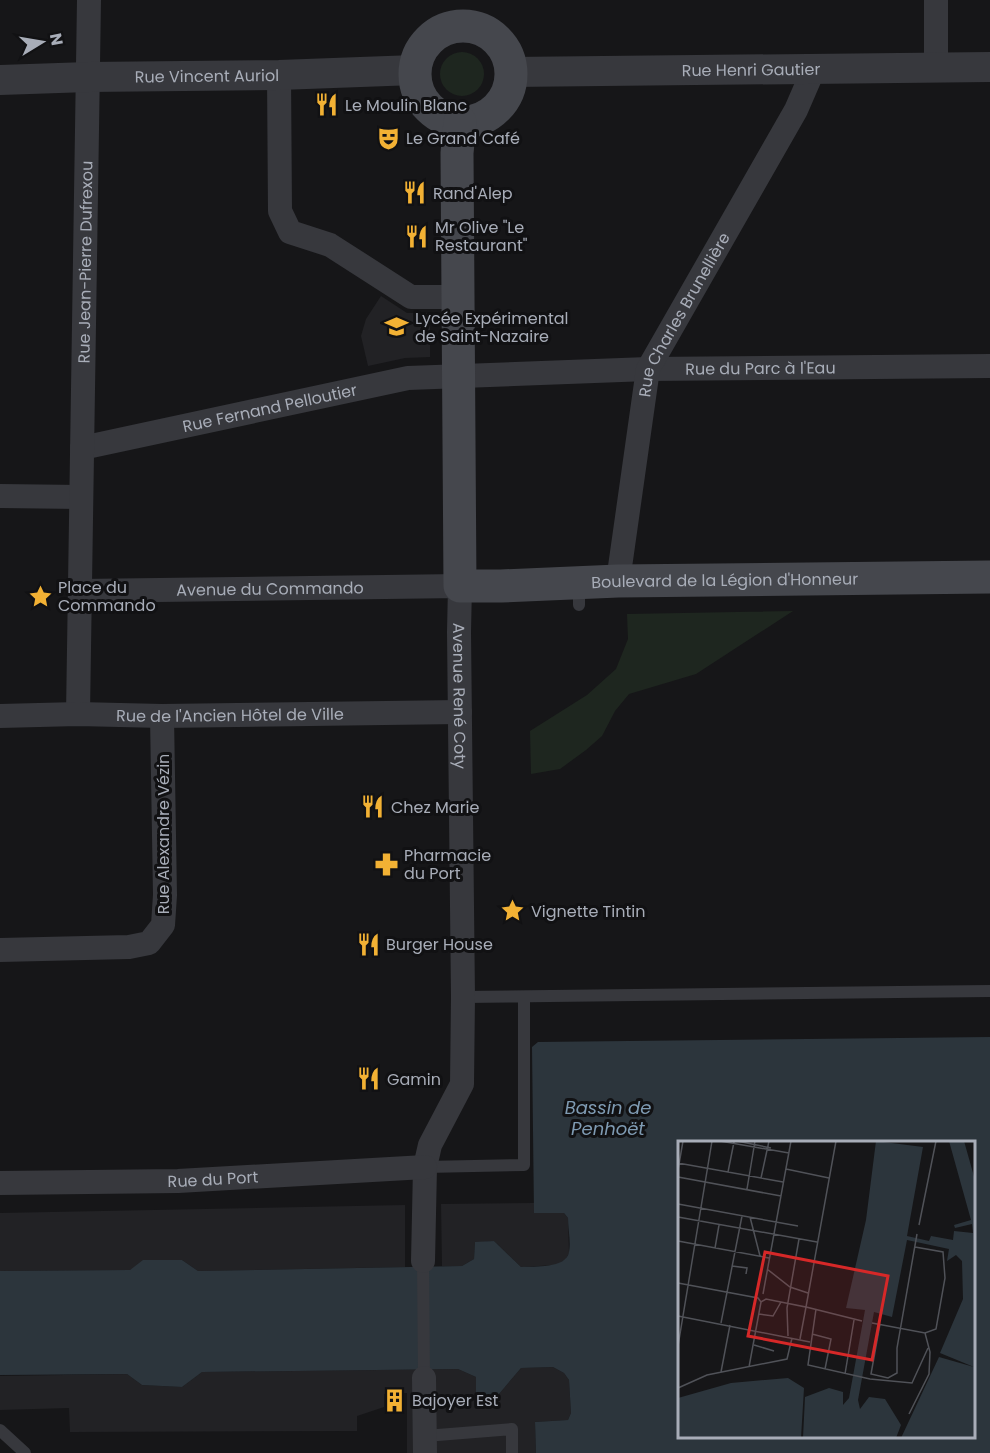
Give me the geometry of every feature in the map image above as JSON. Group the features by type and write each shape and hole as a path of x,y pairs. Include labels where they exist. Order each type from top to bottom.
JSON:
{"main road":[{"path":"456,13 469,27 482,30 493,37 502,47 511,72 509,88 502,102 490,113 476,120 460,122 445,119 432,111 422,100 416,86 415,70 419,55 428,41 441,31 456,13"},
{"name":"Avenue René Coty","path":"460,122 457,153 460,586"},
{"name":"Boulevard de la Légion d'Honneur","path":"460,586 501,586 579,594 618,581 990,576"}],"street":[{"name":"Rue Jean-Pierre Dufrexou","path":"82,448 89,0"},
{"path":"936,0 936,68"},
{"name":"Rue Henri Gautier","path":"511,72 990,68"},
{"name":"Rue Charles Brunellière","path":"618,581 648,369 796,110 811,69"},
{"name":"Rue Vincent Auriol","path":"0,80 415,70"},
{"path":"279,75 280,211 290,232 330,245 411,297 459,297"},
{"name":"Rue du Parc à l'Eau","path":"458,375 648,369 990,366"},
{"name":"Rue Fernand Pelloutier","path":"82,448 408,378 458,375"},
{"path":"78,714 82,448"},
{"path":"0,496 81,497"},
{"name":"Avenue du Commando","path":"80,591 460,586"},
{"name":"Avenue René Coty","path":"423,1261 424,1167 430,1145 462,1084 460,586"},
{"name":"Rue de l'Ancien Hôtel de Ville","path":"0,716 460,711"},
{"name":"Rue Alexandre Vézin","path":"0,950 129,947 149,943 163,925 165,895 162,716"},
{"name":"Rue du Port","path":"0,1184 178,1181 424,1167"},
{"path":"424,1378 425,1444"}],"lane":[{"path":"463,997 990,991"},
{"path":"424,1167 524,1165 524,996"},
{"path":"423,1261 424,1378"},
{"path":"425,1444 512,1429 512,1453"},
{"path":"0,1430 25,1453"}],"shaded area":[{"path":"462,52 477,59 484,74 477,89 462,96 447,89 440,74 447,59"},
{"name":"Lycée Expérimental de Saint-Nazaire","path":"381,296 407,313 430,313 430,357 405,358 368,366 361,336 366,319"},
{"path":"793,611 696,674 629,694 615,711 602,736 586,750 560,769 531,774 530,731 587,695 616,669 628,639 627,614"},
{"path":"534,1203 534,1213 564,1213 568,1218 569,1253 566,1259 557,1265 521,1267 494,1241 475,1243 474,1259 462,1266 442,1266 441,1204"},
{"path":"405,1205 405,1267 198,1271 182,1260 130,1270 0,1271 0,1213"},
{"path":"553,1367 564,1373 569,1380 571,1413 568,1420 535,1422 536,1453 407,1453 407,1393 384,1394 384,1407 357,1416 357,1431 70,1432 69,1408 0,1410 0,1376 127,1374 142,1385 182,1387 202,1372 458,1369 476,1377 476,1396 499,1394 521,1368"}],"water":[{"name":"Bassin de Penhoët","path":"990,1037 990,1453 536,1453 535,1422 568,1420 571,1413 569,1380 564,1373 553,1367 521,1368 499,1394 476,1397 476,1377 458,1369 202,1372 182,1387 142,1385 127,1374 0,1375 0,1271 130,1270 143,1260 182,1260 198,1271 462,1266 474,1259 475,1242 494,1241 521,1267 549,1266 562,1261 567,1257 570,1248 568,1218 564,1213 534,1213 532,1047 538,1042"}],"place":[{"name":"Le Moulin Blanc","path":"327,105"},
{"name":"Le Grand Café","path":"388,138"},
{"name":"Rand'Alep","path":"415,193"},
{"name":"Mr Olive \"Le Restaurant\"","path":"417,236"},
{"name":"Lycée Expérimental de Saint-Nazaire","path":"397,327"},
{"name":"Place du Commando","path":"40,596"},
{"name":"Chez Marie","path":"373,807"},
{"name":"Pharmacie du Port","path":"386,864"},
{"name":"Vignette Tintin","path":"513,911"},
{"name":"Burger House","path":"368,944"},
{"name":"Gamin","path":"369,1079"},
{"name":"Bajoyer Est","path":"394,1400"}]}
